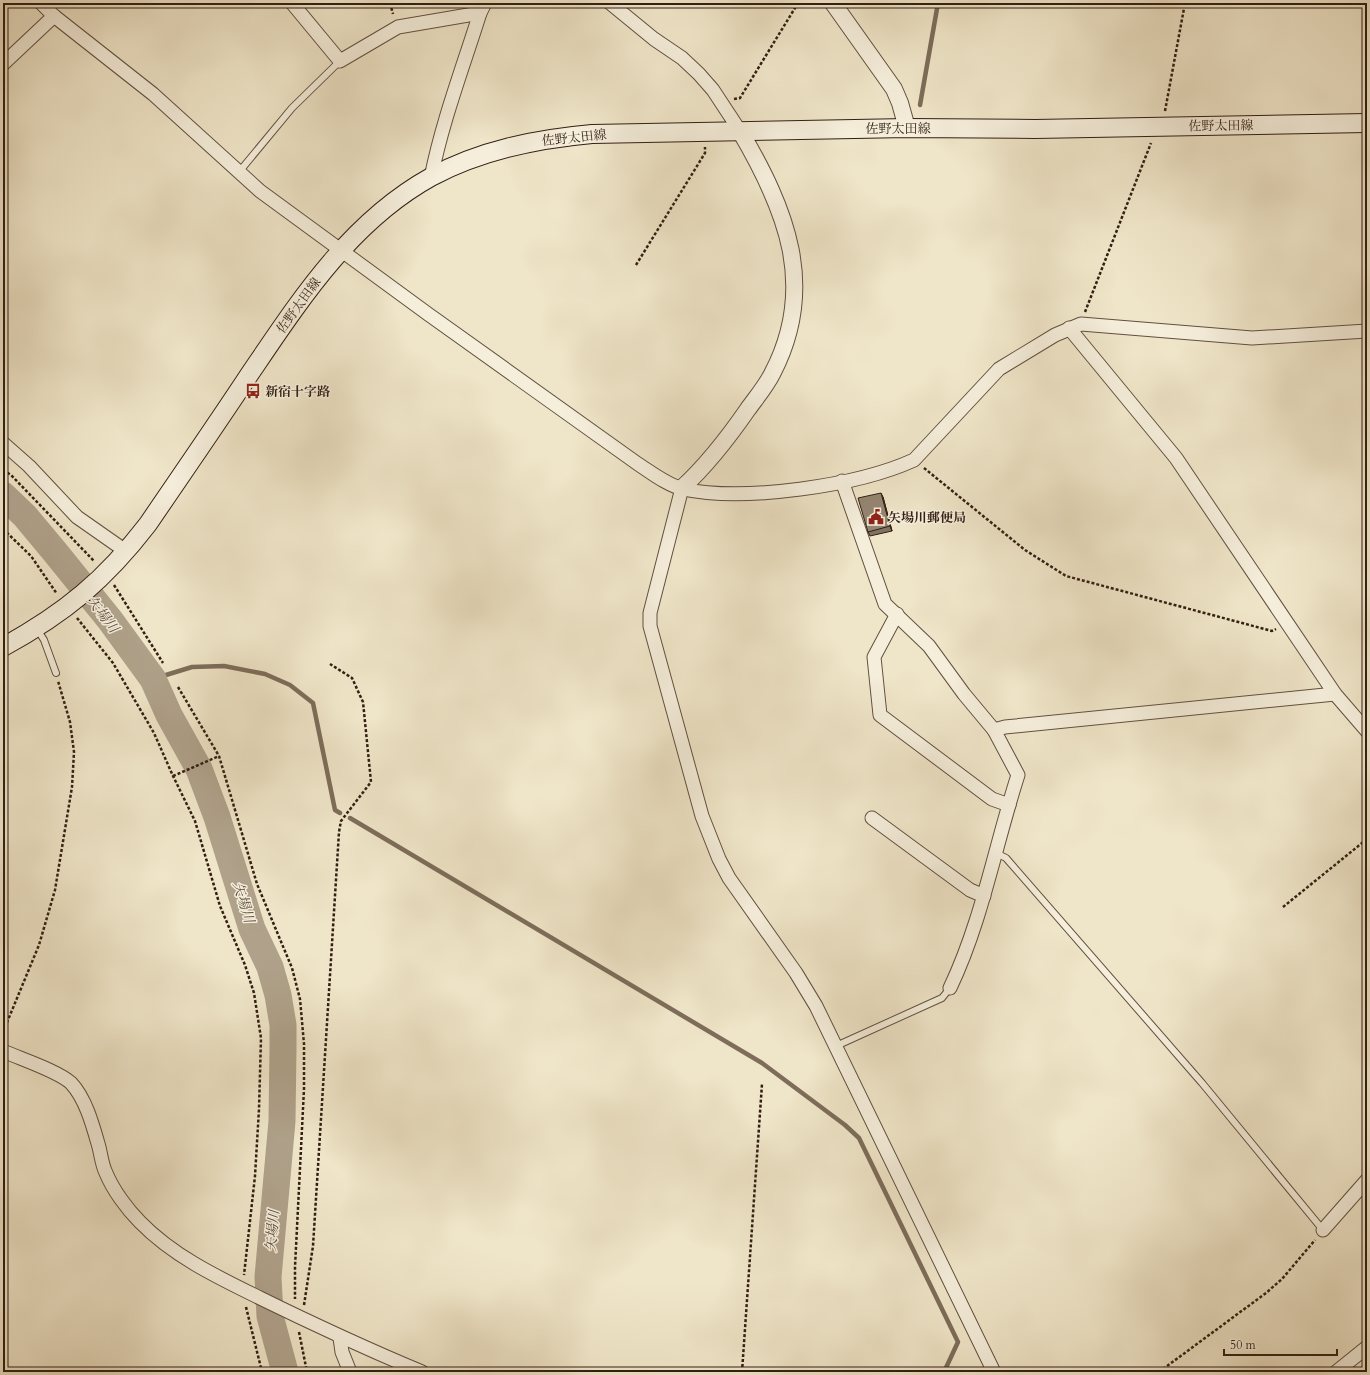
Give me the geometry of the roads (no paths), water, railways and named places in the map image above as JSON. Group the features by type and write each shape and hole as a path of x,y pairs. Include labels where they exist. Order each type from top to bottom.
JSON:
{"main road":[{"name":"佐野太田線","path":"3,647 37,629 70,606 104,576 127,552 148,524 299,302 340,250 374,218 403,195 431,178 465,162 507,147 560,137 592,134 907,128 1034,129 1367,123"}],"street":[{"path":"40,3 54,16 153,94 260,191 638,464 659,478 682,488 739,494 774,492 842,481 898,468 914,460 999,369 1075,326 1252,338 1367,331"},
{"path":"292,3 340,61 398,27 483,8"},
{"path":"610,3 654,39 682,58 713,90 740,131 762,171 788,233 794,269 792,321 785,344 772,374 722,447 701,471 682,488 650,613 650,626 690,774 702,816 722,865 742,898 796,973 816,1006 994,1372"},
{"path":"833,3 894,89 900,103 907,128"},
{"path":"431,178 435,156 483,8"},
{"path":"3,64 54,16"},
{"path":"1075,326 1176,458 1335,694 1367,731"},
{"path":"3,443 29,466 77,517 127,552"},
{"path":"842,481 886,604 929,646 964,694 994,730 1018,775 1008,805 984,896 958,972 950,988"},
{"path":"897,614 874,657 880,715 992,799 1008,805"},
{"path":"994,730 1005,727 1335,694"},
{"path":"872,818 970,890 984,896"},
{"path":"3,1051 70,1082 84,1104 99,1147 105,1172 114,1189 139,1222 164,1244 194,1264 294,1316 340,1338 422,1372"},
{"path":"1323,1230 1367,1180"},
{"path":"340,1338 342,1352 350,1372"},
{"path":"1336,1372 1367,1347"}],"lane":[{"path":"239,172 292,108 340,61"},
{"path":"37,629 44,640 56,673"},
{"path":"996,853 1006,858 1181,1060 1323,1230"},
{"path":"836,1046 942,998 950,988"}],"waterway":[{"path":"920,105 938,3"},
{"name":"矢場川","path":"3,495 25,516 55,552 110,620 153,679 169,715 199,769 217,817 252,929 270,967 278,995 283,1025 283,1049 282,1121 268,1277 270,1316 285,1372"},
{"path":"153,679 192,667 224,666 265,674 290,685 313,703 335,810 340,813"},
{"path":"350,818 762,1063 845,1125 859,1138 958,1342 944,1372"}],"place":[{"name":"新宿十字路","path":"253,391"},
{"name":"矢場川郵便局","path":"876,517"}]}
